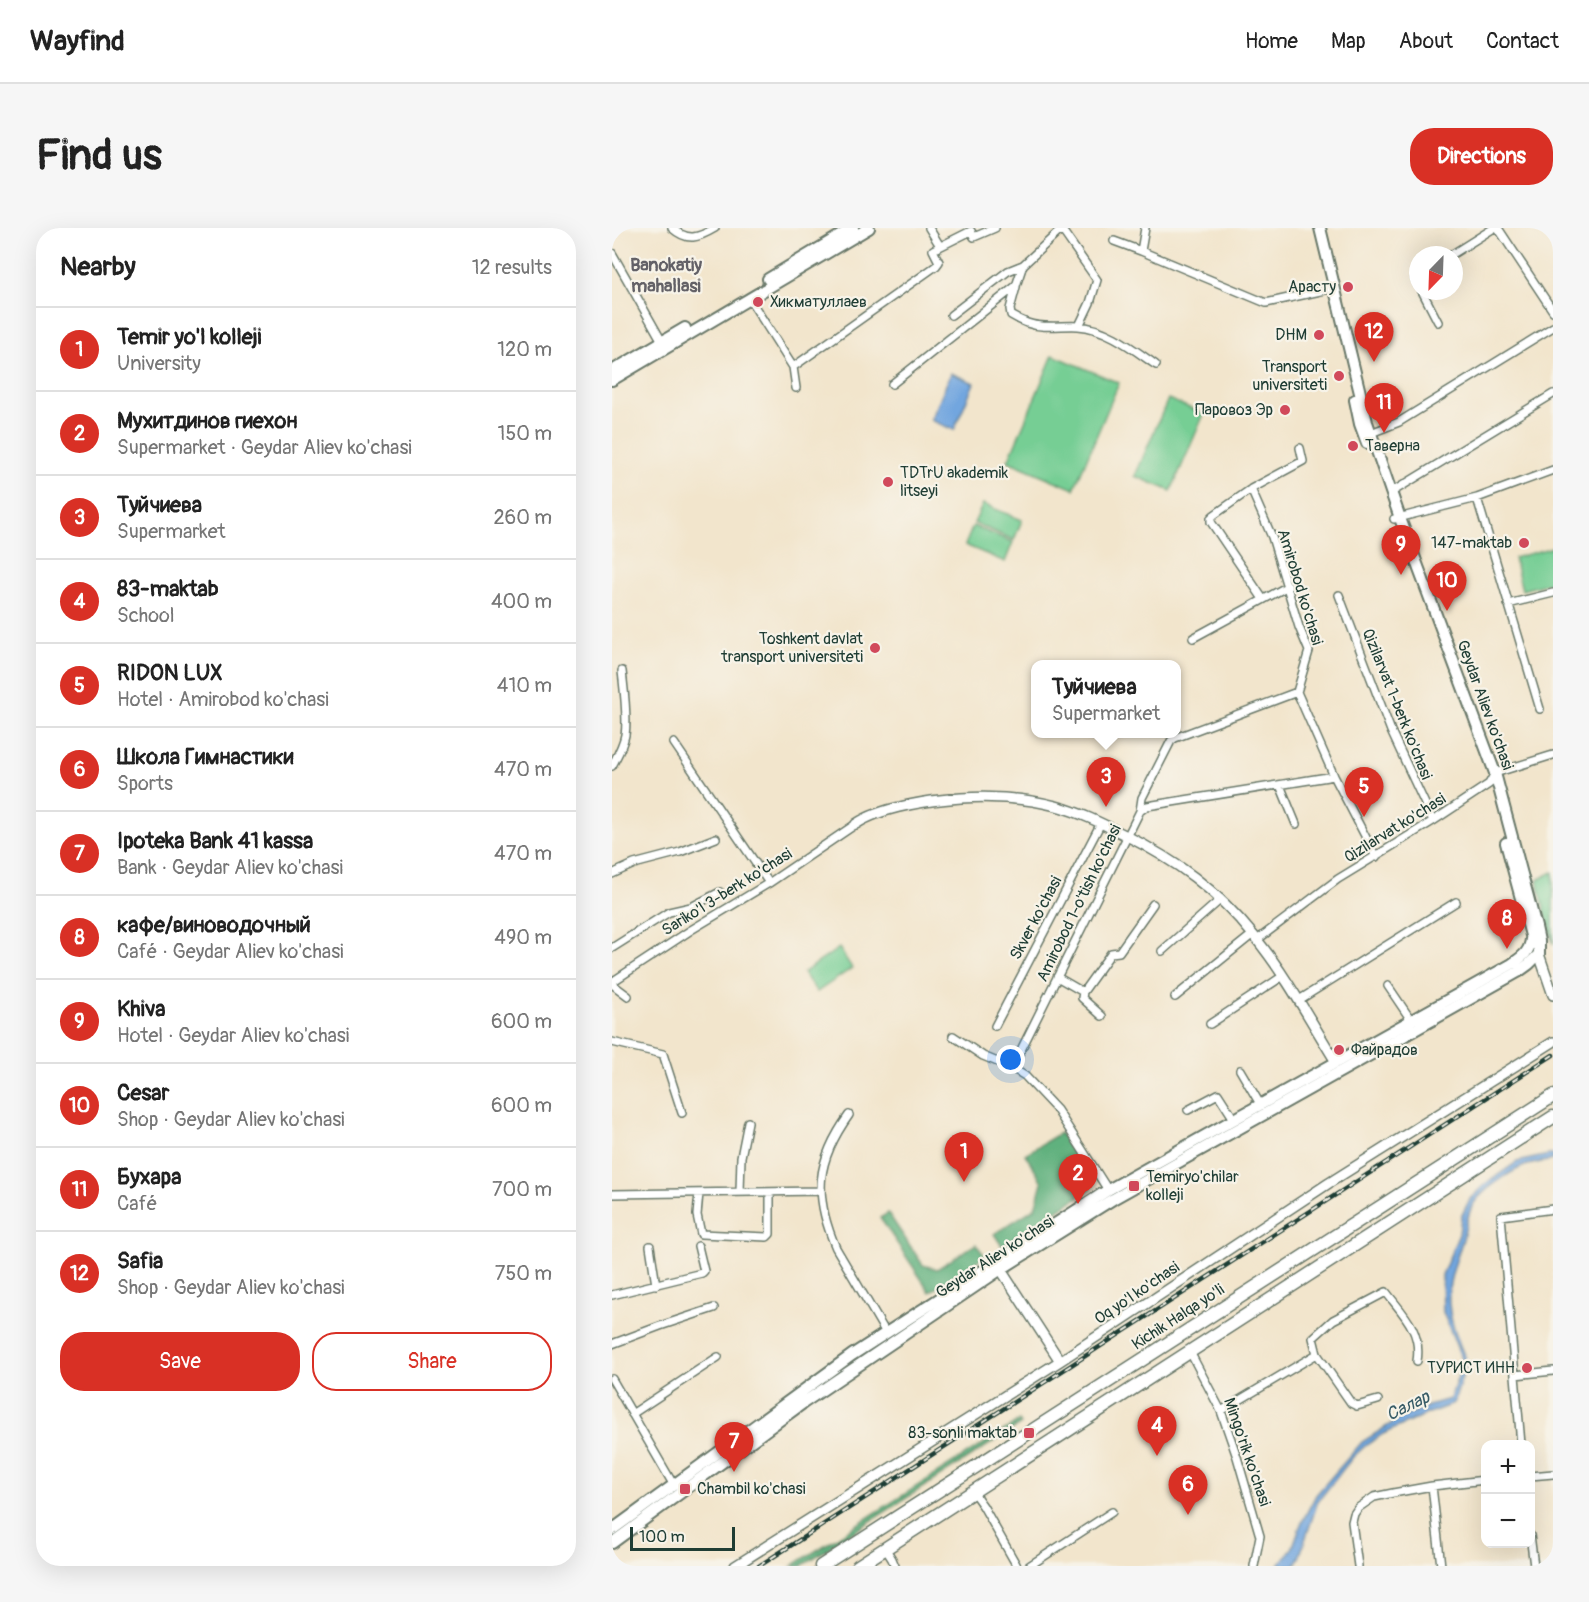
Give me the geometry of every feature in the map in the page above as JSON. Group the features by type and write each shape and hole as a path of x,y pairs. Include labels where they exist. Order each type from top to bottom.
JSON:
{"highway":[{"name":"Kichik Halqa yo'li","path":"821,1566 1553,1096"},
{"path":"858,1566 1553,1117"}],"main road":[{"path":"612,380 664,345 853,228"},
{"path":"612,371 749,298 869,228"},
{"name":"Geydar Aliev ko'chasi","path":"612,1530 677,1488 886,1333 999,1266 1110,1194 1234,1119 1338,1066 1411,1020 1524,968 1539,954 1536,927 1493,778 1364,423 1314,228"},
{"name":"Geydar Aliev ko'chasi","path":"1320,228 1331,289"},
{"name":"Geydar Aliev ko'chasi","path":"1364,423 1371,433 1392,492 1397,518"},
{"name":"Geydar Aliev ko'chasi","path":"1493,778 1531,939 1539,954"},
{"name":"Geydar Aliev ko'chasi","path":"1110,1194 1458,1000 1519,959 1528,950 1531,939"},
{"name":"Geydar Aliev ko'chasi","path":"800,1399 892,1343 999,1266"},
{"path":"886,1333 892,1343"},
{"name":"Geydar Aliev ko'chasi","path":"612,1543 677,1488"}],"street":[{"path":"672,228 682,235 691,237 702,236 715,228"},
{"path":"929,228 940,246"},
{"path":"793,367 936,266 939,262 933,250 971,231 974,237 995,228"},
{"path":"1141,250 1145,228"},
{"path":"1463,248 1496,228 1553,310"},
{"path":"951,315 1008,272 1023,265 1063,229 1097,280 1090,303 1079,326"},
{"path":"1114,241 1141,250 1266,303 1331,289"},
{"path":"612,254 664,345"},
{"path":"1023,265 1010,309 1011,315 1029,324 1095,329 1127,344 1156,365"},
{"path":"892,384 1016,286"},
{"path":"749,298 793,367 796,388"},
{"path":"1427,300 1438,322"},
{"path":"1371,433 1399,422 1553,327"},
{"path":"1392,492 1553,394"},
{"path":"1263,599 1211,522 1211,518 1251,489 1303,461 1300,448"},
{"path":"1397,518 1477,498 1553,470"},
{"name":"Amirobod ko'chasi","path":"1251,489 1272,537 1299,627 1309,651 1297,692"},
{"path":"1477,498 1539,709"},
{"path":"1193,638 1288,586"},
{"path":"1508,604 1553,593"},
{"name":"Qizilarvat 1-berk ko'chasi","path":"1339,595 1391,731 1433,821"},
{"path":"612,766 625,735 622,671"},
{"path":"1297,692 1334,776 1376,857"},
{"name":"Amirobod 1-o'tish ko'chasi","path":"1181,737 1297,692"},
{"name":"Amirobod 1-o'tish ko'chasi","path":"1012,1068 1140,811 1142,798 1172,740 1177,738"},
{"path":"674,743 769,883"},
{"name":"Qizilarvat ko'chasi","path":"1175,997 1338,879 1433,821 1493,778 1553,756"},
{"path":"1140,811 1148,806 1334,776"},
{"path":"1280,785 1296,824"},
{"path":"856,824 885,811 935,801 974,798 1018,799 1067,809 1127,836 1176,864 1221,899 1255,937 1283,976 1338,1066"},
{"name":"Skver ko'chasi","path":"995,1026 1101,823"},
{"name":"Sariko'l 3-berk ko'chasi","path":"612,983 691,930 769,883 856,824"},
{"path":"612,874 634,864 680,852 716,838"},
{"path":"612,948 669,912 691,907 720,892"},
{"path":"1162,951 1221,899"},
{"path":"1299,1000 1456,902"},
{"path":"1102,1016 1082,998 1083,992 1111,953 1119,952 1153,904"},
{"name":"Geydar Aliev ko'chasi","path":"1539,954 1553,995"},
{"path":"1057,976 1083,992"},
{"path":"1210,1024 1283,976"},
{"path":"612,983 628,996"},
{"path":"1388,986 1411,1020"},
{"path":"953,1036 983,1056 1025,1076 1057,1110 1110,1194"},
{"path":"612,1042 663,1054 682,1113"},
{"name":"Oq yo'l ko'chasi","path":"735,1566 1060,1361 1329,1183 1553,1042"},
{"path":"1240,1070 1260,1104"},
{"path":"1188,1110 1218,1094 1234,1119"},
{"path":"849,1114 839,1128 826,1155 820,1191 822,1207 836,1248 886,1333"},
{"path":"740,1192 741,1157 748,1122"},
{"path":"612,1194 820,1191"},
{"path":"699,1193 697,1215 701,1234 767,1237 770,1234 770,1192"},
{"path":"1521,1440 1502,1216 1553,1209"},
{"path":"650,1246 656,1285"},
{"path":"612,1295 704,1272 698,1246"},
{"path":"999,1266 1060,1361"},
{"path":"1378,1400 1357,1406 1351,1403 1317,1354 1312,1338 1333,1320 1386,1292 1410,1322 1417,1335 1419,1350 1417,1360"},
{"path":"612,1344 714,1308"},
{"name":"Mingo'rik ko'chasi","path":"1190,1352 1221,1411 1237,1456 1260,1536 1254,1566"},
{"path":"1221,1411 1317,1354"},
{"path":"632,1414 718,1357"},
{"path":"1515,1375 1553,1371"},
{"path":"612,1379 677,1488"},
{"path":"1535,1476 1553,1474"},
{"path":"1358,1566 1352,1522 1358,1508 1374,1497 1432,1486 1481,1480"},
{"path":"1432,1486 1441,1566"},
{"path":"973,1492 1017,1566"},
{"path":"1029,1566 1112,1512"},
{"path":"885,1548 895,1566"},
{"path":"1532,1548 1534,1566"}],"green space":[{"path":"1053,355 1119,383 1074,489 1008,461"},
{"path":"1168,399 1204,414 1171,491 1135,476"},
{"path":"983,504 1022,520 1014,540 974,523"},
{"path":"973,526 1013,542 1005,562 965,545"},
{"path":"1553,547 1553,582 1522,590 1514,558"},
{"path":"1553,872 1553,944 1537,880"},
{"path":"839,948 852,968 817,992 803,973"},
{"path":"1060,1133 1090,1175 1091,1189 1002,1246 994,1234 1035,1208 1042,1182 1025,1154"},
{"path":"888,1213 923,1265 937,1269 976,1244 985,1256 930,1292 880,1218"},
{"path":"1019,1421 1021,1424 801,1566 792,1566"}],"water":[{"path":"951,373 974,383 954,430 931,420"},
{"name":"Салар","path":"1553,1154 1553,1160 1522,1167 1496,1182 1478,1198 1469,1212 1449,1291 1451,1318 1467,1362 1454,1402 1383,1434 1353,1457 1318,1501 1299,1558 1294,1566 1278,1566 1292,1549 1301,1524 1316,1495 1362,1442 1397,1420 1450,1399 1463,1362 1443,1312 1442,1275 1459,1234 1461,1217 1470,1199 1485,1184 1517,1162"}],"railway":[{"path":"759,1566 1553,1055"}],"place":[{"name":"Арасту","path":"1348,287"},
{"name":"Хикматуллаев","path":"758,302"},
{"name":"DHM","path":"1319,335"},
{"name":"Safia","path":"1374,362"},
{"name":"Transport universiteti","path":"1339,376"},
{"name":"Паровоз Эр","path":"1285,410"},
{"name":"Бухара","path":"1384,433"},
{"name":"Таверна","path":"1353,446"},
{"name":"TDTrU akademik litseyi","path":"888,482"},
{"name":"147-maktab","path":"1524,543"},
{"name":"Khiva","path":"1401,575"},
{"name":"Cesar","path":"1447,611"},
{"name":"Toshkent davlat transport universiteti","path":"875,648"},
{"name":"Туйчиева","path":"1106,807"},
{"name":"RIDON LUX","path":"1364,817"},
{"name":"кафе/виноводочный","path":"1507,949"},
{"name":"Файрадов","path":"1339,1050"},
{"name":"Temir yo'l kolleji","path":"964,1182"},
{"name":"Temiryo'chilar kolleji","path":"1134,1186"},
{"name":"Мухитдинов гиехон","path":"1078,1204"},
{"name":"ТУРИСТ ИНН","path":"1527,1368"},
{"name":"83-sonli maktab","path":"1029,1433"},
{"name":"83-maktab","path":"1157,1456"},
{"name":"Ipoteka Bank 41 kassa","path":"734,1472"},
{"name":"Chambil ko'chasi","path":"685,1489"},
{"name":"Школа Гимнастики","path":"1188,1515"}],"district":[{"name":"Banokatiy mahallasi","path":"666,275"}]}
